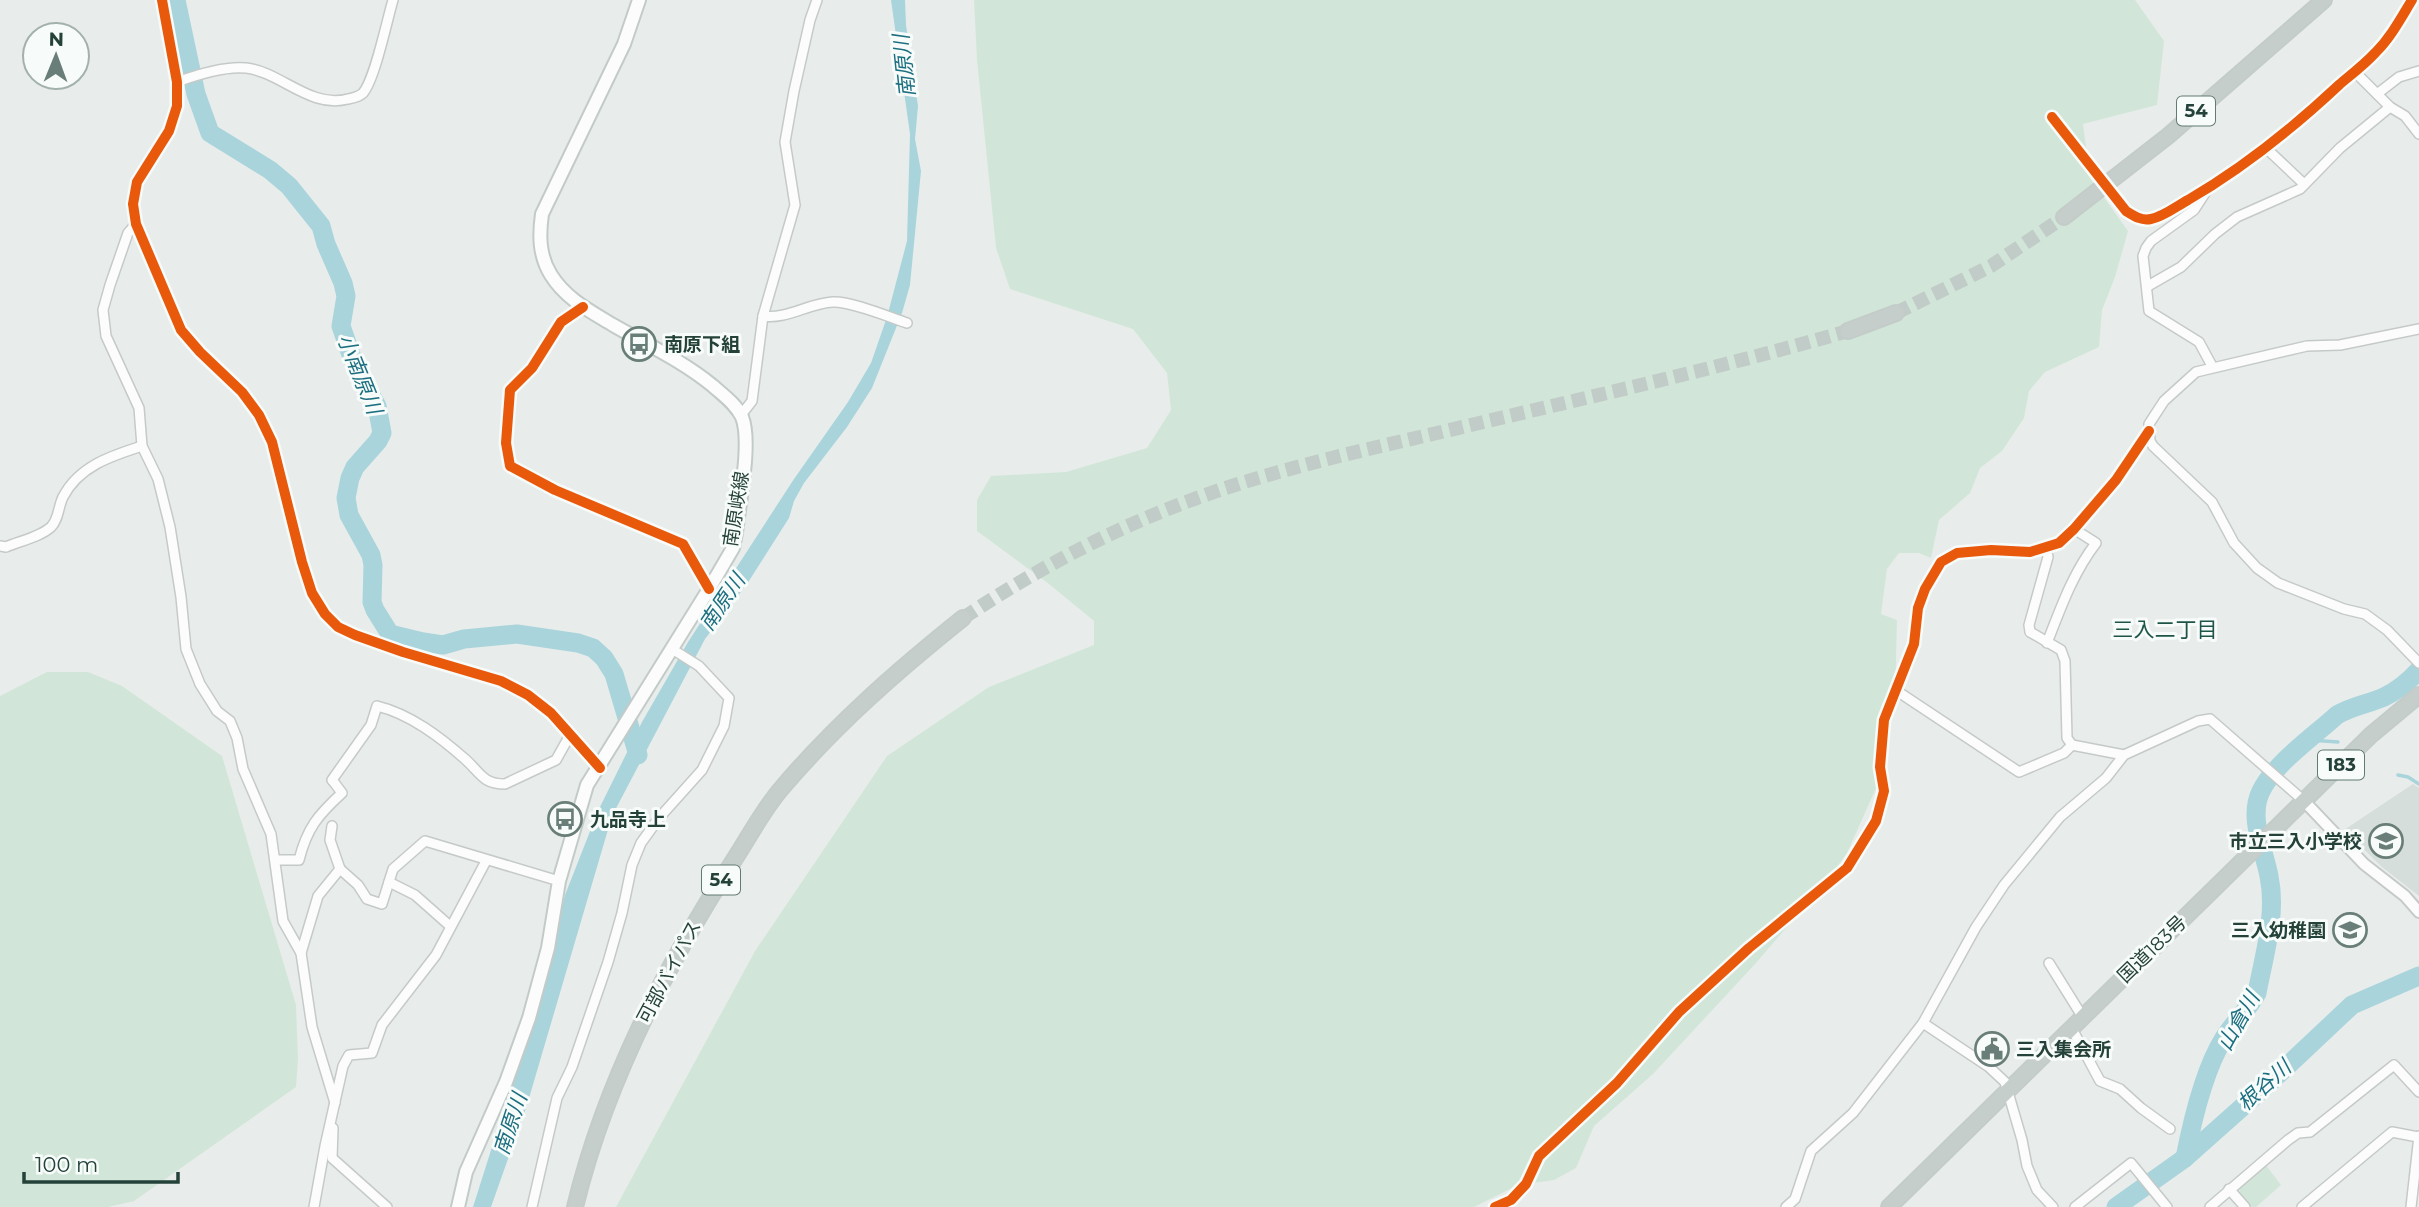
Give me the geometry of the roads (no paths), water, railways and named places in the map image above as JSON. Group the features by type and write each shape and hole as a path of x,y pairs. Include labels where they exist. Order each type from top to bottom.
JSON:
{"highway":[{"name":"54","path":"2064,217 2168,136 2324,0"},
{"path":"1848,331 1896,313"},
{"name":"可部バイパス","path":"575,1207 597,1133 636,1033 705,905 779,790 847,718 902,667 963,618"},
{"name":"国道183号","path":"1889,1207 2371,735 2419,695"}],"main road":[{"path":"639,0 624,44 542,214 540,244 549,273 562,290 583,307 697,373 731,401 741,415"},
{"name":"南原峡線","path":"458,1207 466,1172 506,1083 529,1018 548,948 559,881 587,785 675,651 733,548 746,435 741,415"}],"street":[{"path":"162,0 181,81 169,131 137,181 133,204 136,224 181,330 200,352 243,392 259,415 272,442 312,593 325,614 338,627 403,653 501,681 528,695 551,713 600,768"},
{"path":"181,81 227,69 247,68 319,98 343,100 358,96 363,93 370,80 393,0"},
{"path":"741,415 752,401 762,316 795,205 785,142 810,20 817,0"},
{"path":"2123,208 2137,218 2158,218 2207,190 2232,170 2267,149 2376,52 2395,29 2412,0"},
{"path":"2354,71 2390,107 2405,117 2419,134"},
{"path":"2377,94 2399,77 2419,71"},
{"path":"2148,286 2181,267 2237,217 2300,189 2340,148 2390,107"},
{"path":"2052,117 2091,167"},
{"path":"2267,149 2304,184"},
{"path":"2207,190 2194,210 2151,241 2143,256 2150,311 2199,342 2213,366"},
{"path":"136,224 128,233 103,310 106,336 139,408 142,446 158,479 170,527 186,649 200,684 217,711 230,721 237,738 243,769 271,834 284,921 301,953 312,1027 335,1103"},
{"path":"762,316 789,313 834,302 907,323"},
{"path":"583,307 561,322 532,368 510,390 506,443 510,466 555,490 682,544 709,589"},
{"path":"2418,663 2387,630 2365,614 2344,609 2278,583 2257,568 2234,542 2211,502 2153,446 2148,431 2149,424 2164,401 2196,372 2307,346 2340,345 2419,329"},
{"path":"1495,1207 1511,1200 1525,1184 1539,1156 1617,1083 1679,1012 1749,948 1847,868 1875,821 1884,791 1880,767 1884,720 1914,644 1918,608 1925,589 1941,562 1957,552 2030,552 2059,543 2116,480 2148,431"},
{"path":"0,546 6,547 50,528 57,518 61,500 71,485 89,468 109,456 142,446"},
{"path":"2048,643 2072,579 2096,543 2074,529"},
{"path":"2046,548 2048,557 2029,625 2030,632 2061,650 2065,661 2067,738 2072,745 2124,755"},
{"path":"532,1207 557,1098 572,1067 608,962 640,843 702,770 724,726 729,698 699,666 675,651"},
{"path":"1897,691 2019,772 2064,753 2072,745"},
{"path":"276,860 299,860 305,837 325,808 342,793 332,781 371,725 377,706 397,711 410,718 468,761 476,773 499,784 505,784 556,760 570,735"},
{"path":"1786,1207 1795,1199 1811,1151 1853,1113 1923,1023 1976,927 2004,886 2060,817 2106,778 2124,755 2197,721 2210,719 2304,801 2364,864 2405,896 2419,912"},
{"path":"332,826 330,840 340,869 358,885 367,899 382,904 393,869 425,841 559,881"},
{"path":"314,1207 343,1066 349,1055 372,1054 382,1025 436,955 486,861"},
{"path":"301,953 318,896 340,869"},
{"path":"389,881 415,895 450,926"},
{"path":"2049,963 2077,1022 2100,1081 2120,1089 2170,1129"},
{"path":"1923,1023 1989,1067 2005,1083 2032,1178 2037,1190 2053,1207"},
{"path":"2210,1207 2288,1140 2298,1133 2310,1132 2394,1065 2419,1092"},
{"path":"330,1124 333,1128 332,1158 387,1207"},
{"path":"2302,1207 2392,1132 2419,1137 2411,1205"},
{"path":"2075,1207 2131,1163 2166,1206"},
{"path":"2229,1189 2245,1207"}],"water":[{"name":"南原川","path":"891,0 905,0 918,106 915,139 921,171 910,285 902,313 872,388 847,427 804,483 794,501 789,518 747,584 705,639 612,816 527,1105 491,1207 473,1207 537,1005 565,895 598,811 642,722 688,642 794,479 848,402 871,363 887,317 907,241 910,134"}],"waterway":[{"name":"小南原川","path":"176,0 196,94 210,133 270,170 289,186 321,226 343,283 346,296 341,326 355,366 377,406 382,433 355,467 346,498 349,515 371,555 372,602 375,610 390,634 423,642 443,645 464,639 517,634 578,643 593,648 604,658 614,674 638,755"},
{"name":"山倉川","path":"2185,1158 2195,1112 2217,1050 2257,993 2269,935 2271,905 2269,876 2256,822 2257,801 2261,791 2285,760 2337,715 2389,695 2419,670"},
{"path":"2310,740 2338,742"},
{"path":"2398,775 2408,777 2419,784"},
{"name":"根谷川","path":"2116,1207 2185,1158 2352,1005 2419,976"}],"tunnel":[{"path":"2091,167 2123,208"},
{"path":"1896,313 1991,266 2064,217"},
{"path":"963,618 1037,572 1088,545 1141,520 1234,485 1335,457 1695,372 1848,331"}],"place":[{"name":"南原下組","path":"639,344"},
{"name":"九品寺上","path":"565,819"},
{"name":"市立三入小学校","path":"2386,841"},
{"name":"三入幼稚園","path":"2350,930"},
{"name":"三入集会所","path":"1992,1049"}],"district":[{"name":"三入二丁目","path":"2165,629"}]}
